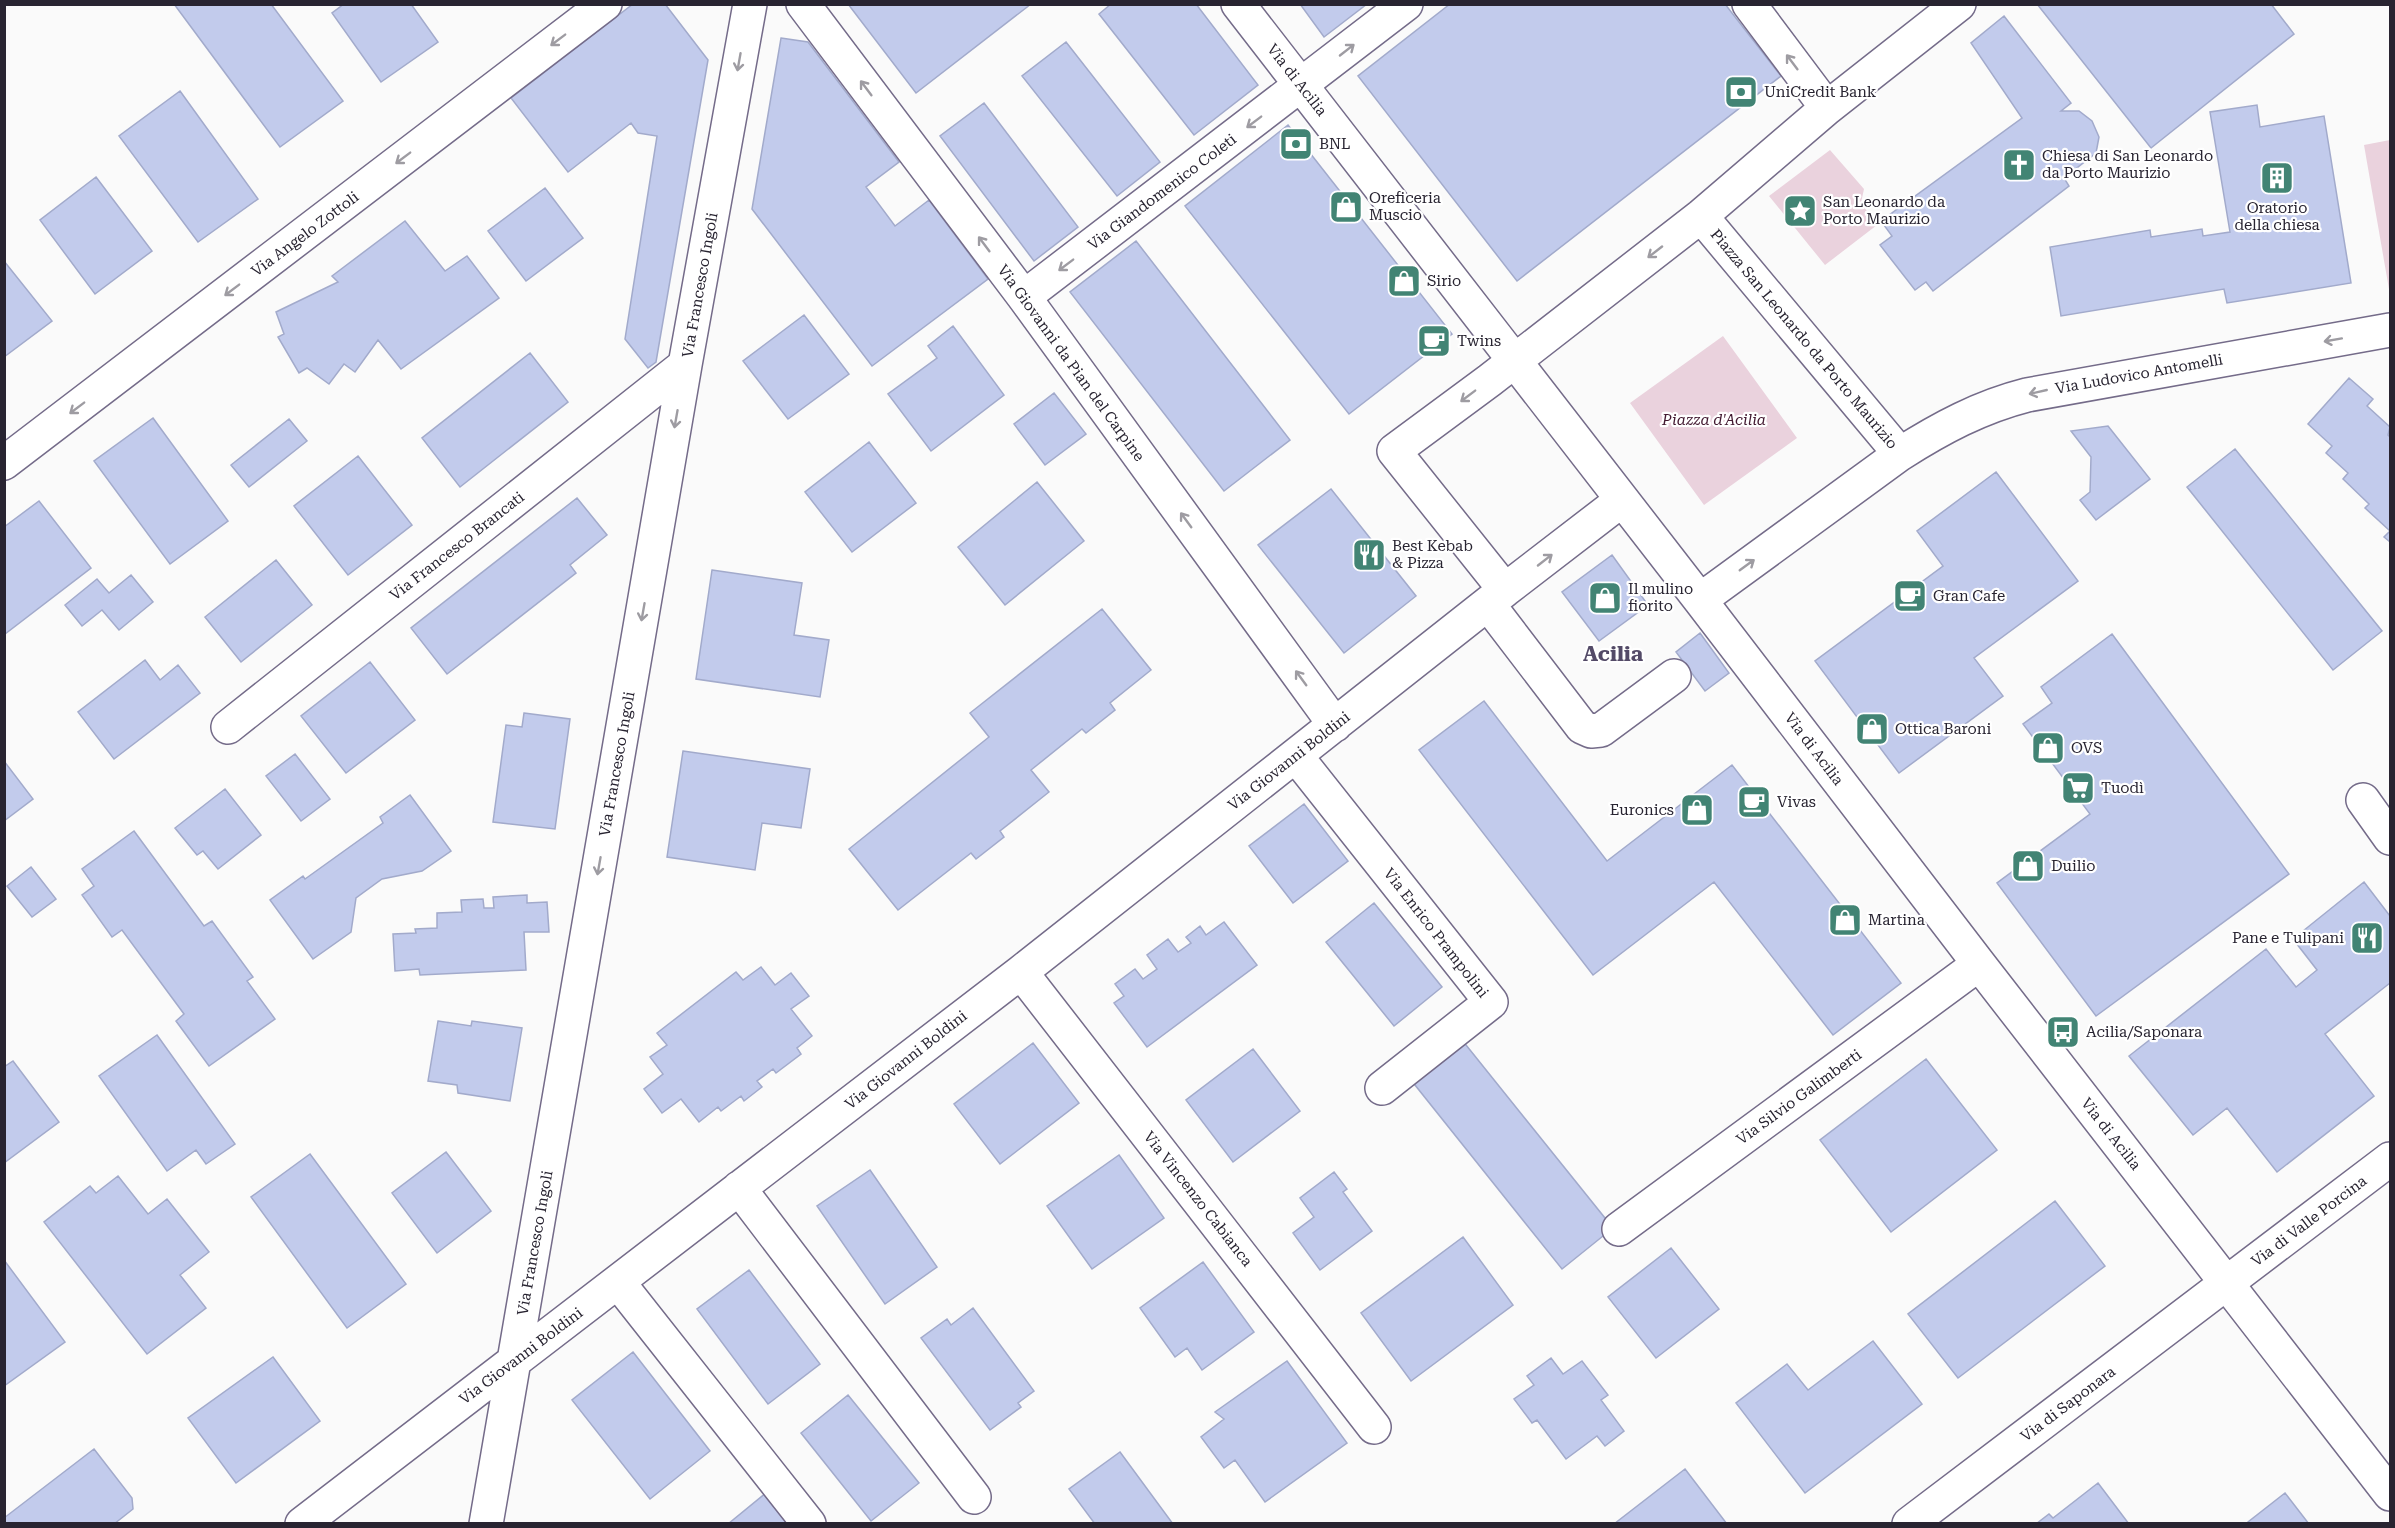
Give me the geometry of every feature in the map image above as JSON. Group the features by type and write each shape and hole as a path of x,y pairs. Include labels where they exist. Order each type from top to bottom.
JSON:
{"street":[{"name":"Via Angelo Zottoli","path":"4,463 605,4"},
{"name":"Via Francesco Ingoli","path":"486,1524 685,365 750,4"},
{"name":"Via Giovanni da Pian del Carpine","path":"803,4 1024,297 1335,725"},
{"name":"Via di Acilia","path":"1238,4 2391,1494"},
{"name":"Via Giandomenico Coleti","path":"1024,297 1406,4"},
{"path":"1749,4 1827,108"},
{"path":"1701,216 1827,108 1959,4"},
{"name":"Piazza San Leonardo da Porto Maurizio","path":"1497,597 1394,451 1515,361 1701,216 1900,454 1700,600"},
{"name":"Via Ludovico Antomelli","path":"1900,454 1960,418 2003,401 2391,330"},
{"name":"Via Francesco Brancati","path":"228,727 685,365"},
{"name":"Via Giovanni Boldini","path":"302,1524 1022,972 1622,500"},
{"path":"1497,597 1582,727 1601,730 1674,676"},
{"name":"Via Enrico Prampolini","path":"1296,756 1491,1002 1382,1088"},
{"path":"2363,800 2391,838"},
{"name":"Via Silvio Galimberti","path":"1619,1229 1979,964"},
{"name":"Via Vincenzo Cabianca","path":"1022,972 1374,1426"},
{"name":"Via di Valle Porcina","path":"2227,1284 2391,1159"},
{"path":"739,1188 974,1497"},
{"path":"618,1282 809,1524"},
{"name":"Via di Saponara","path":"1909,1524 2227,1284"}],"green space":[{"path":"2390,140 2390,295 2364,145"},
{"path":"1830,150 1864,189 1861,203 1877,225 1825,265 1769,196"},
{"name":"Piazza d'Acilia","path":"1723,336 1797,438 1704,505 1630,403"}],"building":[{"path":"174,4 271,4 343,101 280,147"},
{"path":"344,4 411,4 438,42 381,82 332,13"},
{"path":"633,4 665,4 708,60 656,362 648,368 625,339 657,136 638,133 631,123 568,172 511,98"},
{"path":"848,4 1031,4 916,93"},
{"path":"1111,4 1196,4 1258,85 1194,135 1099,14"},
{"path":"1300,4 1367,4 1324,37"},
{"path":"1450,4 1725,4 1781,76 1517,281 1358,76"},
{"path":"2037,4 2271,4 2294,34 2151,148"},
{"name":"Chiesa di San Leonardo da Porto Maurizio","path":"2004,16 2071,103 2061,111 2079,111 2092,121 2099,137 2096,153 2064,178 2069,186 1933,291 1926,282 1915,290 1880,245 1892,236 1881,221 2022,118 1971,43"},
{"path":"781,38 808,42 899,162 866,187 895,226 929,200 988,279 872,366 752,209"},
{"path":"1066,42 1160,162 1117,196 1022,76"},
{"path":"180,91 258,199 198,242 119,136"},
{"path":"984,103 1078,227 1034,261 940,136"},
{"name":"Oratorio della chiesa","path":"2257,105 2260,127 2324,116 2351,283 2227,303 2224,289 2061,316 2050,247 2150,230 2151,237 2202,229 2203,236 2230,232 2210,112"},
{"path":"1288,125 1452,334 1349,414 1185,206"},
{"path":"96,177 152,251 95,294 40,220"},
{"path":"545,188 583,238 526,281 488,231"},
{"path":"405,221 445,271 467,256 499,298 401,369 378,340 355,372 344,364 329,384 307,368 299,373 278,337 284,334 276,312 338,282 332,276"},
{"path":"1136,241 1290,440 1224,491 1070,292"},
{"path":"4,261 52,321 4,357"},
{"path":"804,315 849,374 788,419 743,361"},
{"path":"953,326 1004,395 931,451 888,394 937,358 928,346"},
{"path":"530,353 568,402 460,487 422,438"},
{"path":"2349,378 2373,399 2367,406 2390,427 2388,435 2390,437 2390,531 2365,508 2369,504 2343,479 2348,473 2326,453 2332,446 2308,424"},
{"path":"1054,393 1086,434 1045,465 1014,424"},
{"path":"153,418 228,521 170,564 94,461"},
{"path":"289,419 307,441 249,487 231,465"},
{"path":"2108,426 2150,479 2096,520 2080,500 2090,492 2091,457 2071,431"},
{"path":"869,442 916,503 852,552 805,492"},
{"path":"2235,449 2382,631 2333,670 2187,487"},
{"path":"358,456 412,525 348,575 294,506"},
{"path":"1996,472 2078,581 1974,658 2003,696 1899,773 1815,661 1943,566 1917,531"},
{"path":"1037,482 1084,541 1005,605 958,547"},
{"path":"1331,489 1416,596 1344,653 1258,545"},
{"path":"577,498 607,535 570,565 576,573 447,674 411,628"},
{"path":"39,501 91,568 5,634 4,527"},
{"path":"2390,531 2390,542 2384,537"},
{"name":"Il mulino fiorito","path":"1612,555 1648,605 1599,641 1562,592"},
{"path":"276,560 312,605 241,662 205,617"},
{"path":"712,570 802,583 794,635 829,640 820,697 696,679"},
{"path":"131,575 153,602 119,630 102,610 82,626 65,605 97,579 109,593"},
{"path":"1102,609 1151,670 1110,703 1115,710 1086,733 1082,729 1031,770 1049,792 1000,831 1004,837 976,859 971,853 898,910 849,849 989,737 970,713"},
{"path":"1700,633 1729,673 1705,691 1676,652"},
{"path":"2112,634 2289,874 2096,1016 1997,883 2090,814 2023,724 2052,703 2041,687"},
{"path":"145,660 160,680 178,665 200,693 114,759 78,712"},
{"path":"370,662 415,720 346,773 301,716"},
{"path":"1484,701 1607,861 1732,765 1901,983 1833,1035 1714,882 1593,975 1419,750"},
{"path":"524,713 570,719 555,829 493,822 506,725 522,727"},
{"path":"683,751 810,769 801,828 762,823 755,870 667,857"},
{"path":"295,754 330,799 301,821 266,776"},
{"path":"4,761 33,799 4,821"},
{"path":"225,789 261,835 218,869 203,851 197,855 175,828"},
{"path":"410,795 451,851 422,871 382,879 356,898 351,932 313,959 270,900 303,876 305,879 383,823 380,817"},
{"path":"1304,804 1348,861 1293,903 1249,846"},
{"path":"134,831 204,926 212,921 253,977 247,981 275,1019 209,1066 176,1021 184,1014 122,930 112,937 82,895 94,886 82,869"},
{"path":"31,867 56,899 32,917 7,886"},
{"path":"2364,882 2390,916 2390,983 2325,1034 2374,1096 2277,1172 2227,1108 2193,1135 2129,1056 2266,949 2296,987 2317,970 2293,939"},
{"path":"527,895 527,903 547,902 549,932 524,932 526,970 420,975 419,969 395,971 393,934 416,933 415,929 437,928 437,913 462,912 461,900 483,899 484,908 494,908 493,897"},
{"path":"1374,903 1442,987 1394,1026 1326,942"},
{"path":"1224,922 1257,965 1147,1047 1114,1003 1124,996 1115,984 1135,969 1143,979 1157,969 1147,955 1168,939 1178,952 1191,943 1186,937 1200,926 1206,935"},
{"path":"761,967 775,985 791,973 809,996 791,1009 812,1036 797,1048 801,1054 776,1073 773,1069 757,1081 762,1087 744,1101 741,1096 721,1111 718,1107 699,1122 681,1099 662,1113 644,1089 663,1074 650,1057 667,1045 657,1033 736,972 743,980"},
{"path":"438,1021 471,1026 472,1021 522,1028 510,1101 458,1093 457,1085 428,1081"},
{"path":"157,1035 235,1144 206,1164 196,1150 167,1171 99,1076"},
{"path":"1462,1040 1613,1228 1562,1269 1411,1080"},
{"path":"1033,1043 1079,1103 1000,1164 954,1104"},
{"path":"1253,1049 1300,1111 1233,1162 1186,1100"},
{"path":"1926,1059 1997,1150 1891,1232 1820,1140"},
{"path":"13,1061 59,1122 4,1163 4,1067"},
{"path":"446,1152 491,1211 437,1253 392,1193"},
{"path":"310,1154 406,1284 347,1328 251,1197"},
{"path":"1119,1155 1164,1218 1092,1269 1047,1206"},
{"path":"870,1170 937,1267 885,1304 817,1206"},
{"path":"1334,1172 1347,1189 1343,1192 1372,1231 1320,1270 1293,1233 1314,1217 1300,1198"},
{"path":"118,1176 148,1214 167,1199 209,1252 180,1275 206,1308 147,1354 44,1222 90,1186 96,1193"},
{"path":"2055,1201 2105,1266 1958,1378 1908,1314"},
{"path":"1463,1237 1513,1305 1411,1381 1361,1313"},
{"path":"1671,1248 1719,1309 1656,1358 1608,1297"},
{"path":"4,1260 65,1342 4,1386"},
{"path":"1203,1262 1254,1332 1202,1370 1187,1348 1175,1357 1140,1308"},
{"path":"749,1270 820,1364 768,1404 697,1309"},
{"path":"973,1308 1034,1391 1018,1403 1021,1407 990,1430 921,1338 947,1319 951,1325"},
{"path":"1873,1341 1922,1404 1805,1493 1736,1403 1787,1364 1808,1390"},
{"path":"633,1352 710,1451 650,1499 572,1400"},
{"path":"273,1357 320,1421 236,1483 188,1418"},
{"path":"1551,1358 1563,1374 1582,1361 1608,1395 1601,1400 1624,1431 1605,1446 1597,1436 1566,1459 1537,1420 1532,1423 1514,1399 1534,1385 1527,1376"},
{"path":"1287,1361 1347,1443 1265,1502 1235,1460 1224,1468 1201,1437 1224,1419 1215,1412"},
{"path":"848,1395 919,1483 871,1521 801,1433"},
{"path":"94,1449 132,1498 133,1509 114,1524 4,1524 4,1518"},
{"path":"1120,1452 1173,1524 1095,1524 1069,1489"},
{"path":"1685,1469 1727,1524 1614,1524"},
{"path":"2098,1483 2129,1524 2036,1524 2049,1514 2053,1518"},
{"path":"767,1492 793,1524 728,1524"},
{"path":"2285,1493 2309,1524 2249,1524 2248,1522"}],"place":[{"name":"UniCredit Bank","path":"1741,92"},
{"name":"BNL","path":"1296,144"},
{"name":"Chiesa di San Leonardo da Porto Maurizio","path":"2019,165"},
{"name":"Oratorio della chiesa","path":"2277,178"},
{"name":"Oreficeria Muscio","path":"1346,207"},
{"name":"San Leonardo da Porto Maurizio","path":"1800,211"},
{"name":"Sirio","path":"1404,281"},
{"name":"Twins","path":"1434,341"},
{"name":"Best Kebab & Pizza","path":"1369,555"},
{"name":"Gran Cafe","path":"1910,596"},
{"name":"Il mulino fiorito","path":"1605,598"},
{"name":"Ottica Baroni","path":"1872,729"},
{"name":"OVS","path":"2048,748"},
{"name":"Tuodì","path":"2078,788"},
{"name":"Vivas","path":"1754,802"},
{"name":"Euronics","path":"1697,810"},
{"name":"Duilio","path":"2028,866"},
{"name":"Martina","path":"1845,920"},
{"name":"Pane e Tulipani","path":"2367,938"},
{"name":"Acilia/Saponara","path":"2063,1032"}],"district":[{"name":"Acilia","path":"1613,654"}]}
